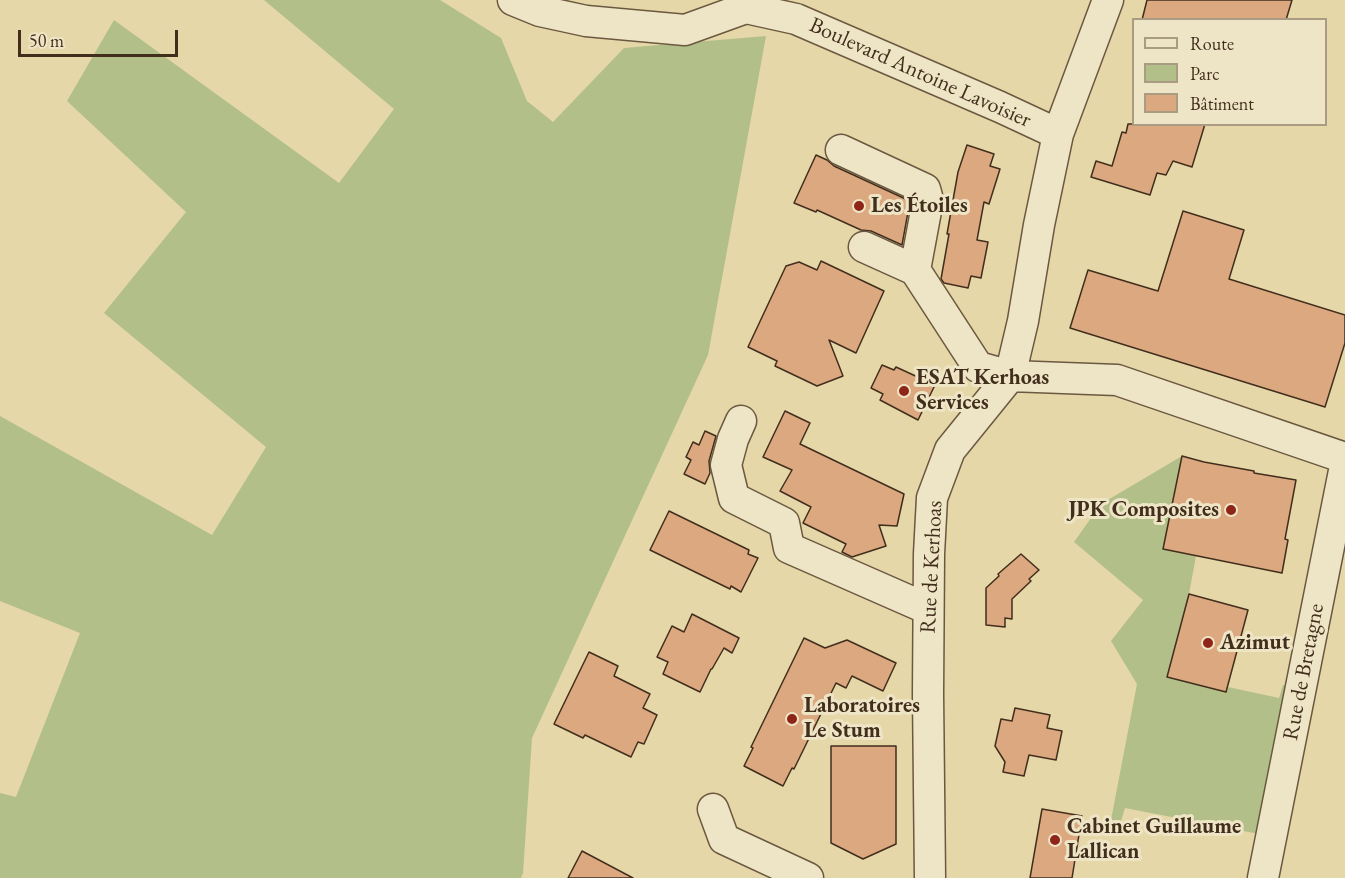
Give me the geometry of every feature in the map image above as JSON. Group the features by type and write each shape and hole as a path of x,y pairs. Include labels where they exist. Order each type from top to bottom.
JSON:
{"street":[{"name":"Boulevard Antoine Lavoisier","path":"513,0 540,11 586,21 685,30 746,8 796,19 1058,134 1039,225 1023,321 1010,376"},
{"path":"1058,134 1108,0"},
{"path":"841,150 925,189 928,200 915,270"},
{"path":"864,247 915,270 978,367 1010,376 1117,380 1345,458"},
{"name":"Rue de Kerhoas","path":"930,878 928,609 932,498 950,450 1010,376"},
{"path":"741,421 726,465 734,498 784,523 789,548 928,609"},
{"name":"Rue de Bretagne","path":"1252,871 1345,466"},
{"path":"713,809 724,839 808,878"}],"green space":[{"path":"264,0 440,0 501,38 527,101 553,122 624,48 766,36 708,355 532,738 521,878 0,878 0,793 16,797 80,633 0,601 0,416 212,535 266,447 104,313 186,212 67,101 114,20 339,183 394,109"},
{"path":"1182,456 1163,549 1196,556 1189,594 1167,677 1226,692 1228,687 1279,698 1283,685 1290,687 1259,834 1125,808 1121,821 1111,820 1137,684 1111,641 1143,600 1074,542 1101,504"}],"building":[{"path":"1147,0 1292,0 1287,18 1142,18"},
{"path":"1128,124 1132,126 1204,126 1192,167 1173,161 1166,175 1157,173 1150,195 1091,177 1096,161 1112,166 1122,132 1126,133"},
{"path":"967,145 994,154 990,166 1000,169 989,204 984,202 977,240 988,242 981,278 971,276 968,288 944,283 941,279 958,172"},
{"name":"Les Étoiles","path":"816,155 834,166 910,201 902,245 817,210 816,212 794,203"},
{"path":"1183,211 1244,230 1229,279 1345,315 1345,343 1325,407 1070,328 1088,270 1158,291"},
{"path":"821,261 884,291 856,353 829,340 843,376 817,386 775,366 777,361 748,347 786,266 799,262 817,270"},
{"name":"ESAT Kerhoas Services","path":"882,365 894,370 896,367 935,385 918,420 880,400 883,394 871,388"},
{"path":"785,411 810,423 800,444 904,494 897,526 879,525 886,546 852,557 842,552 846,544 803,523 811,507 780,491 792,470 763,457"},
{"path":"705,431 716,436 709,461 710,473 705,484 684,474 691,460 686,457 693,442 699,445"},
{"name":"JPK Composites","path":"1182,456 1254,471 1254,473 1296,480 1285,539 1288,540 1282,573 1163,549"},
{"path":"669,511 749,550 748,554 758,558 741,592 731,586 730,589 650,550"},
{"path":"1021,554 1039,570 1012,599 1012,619 1005,618 1005,627 986,625 986,588"},
{"name":"Azimut","path":"1189,594 1248,610 1226,692 1167,677"},
{"path":"692,614 739,638 732,653 724,648 700,692 663,674 668,662 657,657 672,626 684,632"},
{"name":"Laboratoires Le Stum","path":"804,638 825,648 847,640 896,663 883,691 852,676 846,688 836,683 794,769 792,768 783,786 744,766"},
{"path":"589,652 618,666 614,676 650,694 643,708 657,715 644,744 638,742 631,757 585,735 583,738 554,724"},
{"path":"1015,708 1050,715 1047,728 1062,731 1056,760 1029,755 1024,776 1003,772 1005,762 995,746 1001,719 1012,721"},
{"path":"831,746 896,746 896,844 863,859 831,843"},
{"name":"Cabinet Guillaume Lallican","path":"1042,809 1082,816 1072,878 1030,878"},
{"path":"582,851 633,878 568,878"}],"place":[{"name":"Les Étoiles","path":"859,206"},
{"name":"ESAT Kerhoas Services","path":"904,391"},
{"name":"JPK Composites","path":"1231,510"},
{"name":"Azimut","path":"1208,643"},
{"name":"Laboratoires Le Stum","path":"792,719"},
{"name":"Cabinet Guillaume Lallican","path":"1055,840"}]}
